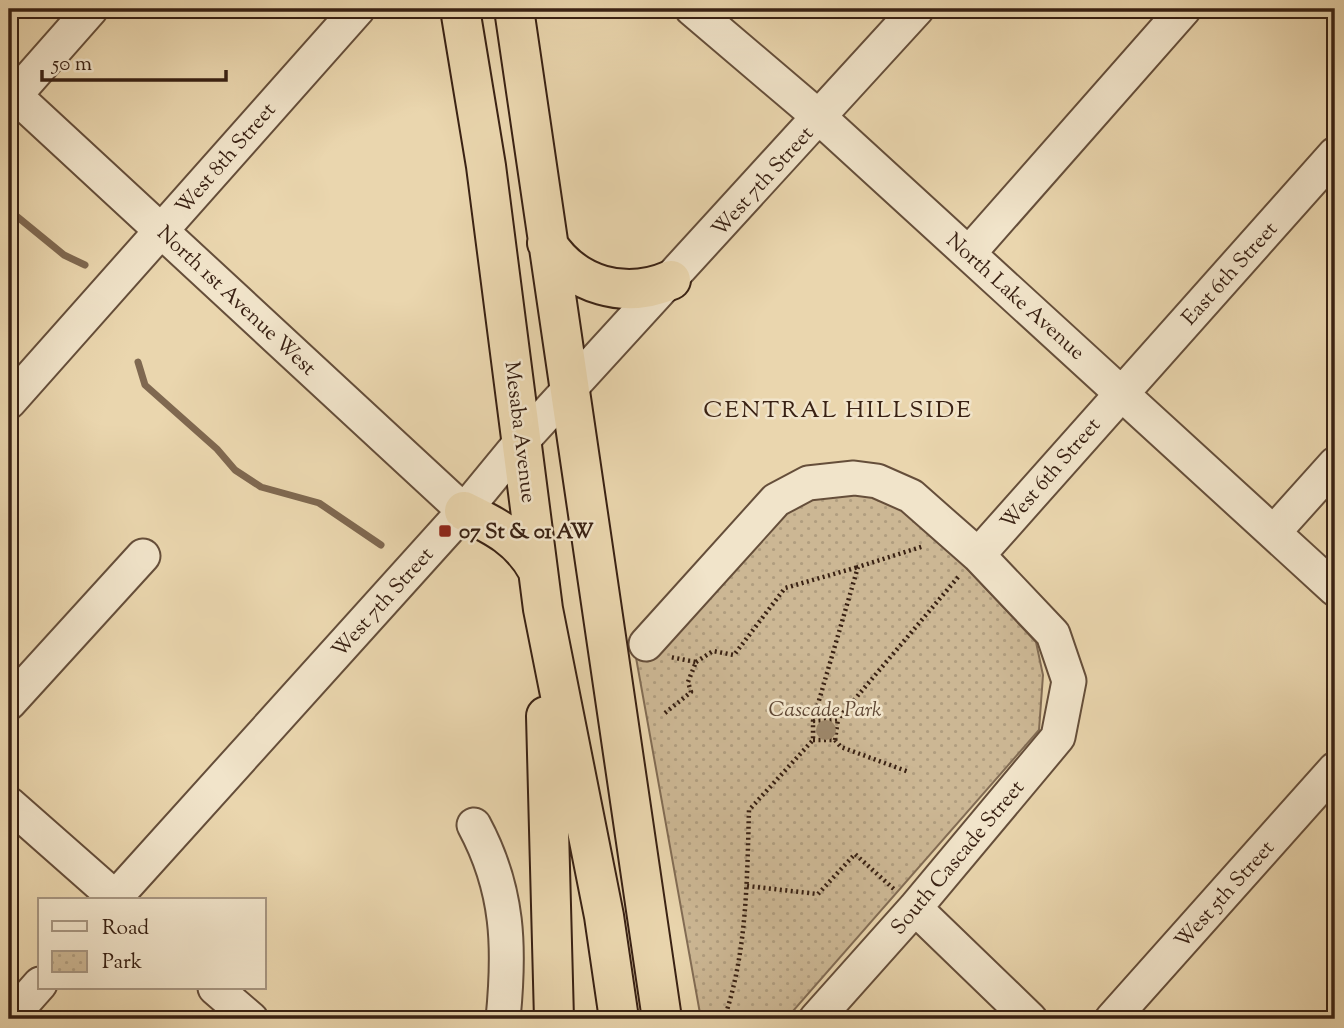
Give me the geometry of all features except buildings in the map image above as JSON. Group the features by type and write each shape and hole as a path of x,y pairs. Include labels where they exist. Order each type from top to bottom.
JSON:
{"highway":[{"name":"Mesaba Avenue","path":"460,9 486,166 543,609 604,916 619,1019"},
{"path":"514,9 662,1019"},
{"path":"547,243 569,270 601,285 638,289 654,287 671,280"},
{"path":"464,511 516,540 529,554 538,571"},
{"path":"543,609 554,1019"}],"street":[{"path":"11,96 91,9"},
{"name":"West 8th Street","path":"9,402 358,9"},
{"name":"North Lake Avenue","path":"692,9 819,117 1335,589"},
{"name":"West 7th Street","path":"118,898 464,511 520,443 569,393 917,9"},
{"path":"969,253 1184,9"},
{"name":"North 1st Avenue West","path":"11,96 161,230 464,511"},
{"name":"East 6th Street","path":"1122,392 1335,154"},
{"name":"West 6th Street","path":"967,545 1122,392"},
{"path":"1274,532 1335,464"},
{"path":"646,644 776,500 808,483 854,478 896,487 911,496 967,545"},
{"name":"South Cascade Street","path":"816,1019 909,901 1058,737 1069,681 1053,634 967,545"},
{"path":"9,703 143,556"},
{"name":"West 5th Street","path":"1112,1019 1335,769"},
{"path":"9,804 114,898"},
{"path":"474,825 485,845 507,923 509,962 503,1019"},
{"path":"909,901 1030,1019"},
{"path":"9,1019 38,986"},
{"path":"217,990 251,1019"}],"path":[{"path":"665,713 691,692 688,682 696,662 713,651 734,655 785,588 858,568 967,545"},
{"path":"909,772 841,747 835,740 838,719 967,545"},
{"path":"724,1019 737,982 747,886 749,810 813,740 813,721 858,568"},
{"path":"646,644 662,656 696,662"},
{"path":"813,721 838,719"},
{"path":"813,740 835,740"},
{"path":"747,886 818,894 855,854 909,901"}],"green space":[{"name":"Cascade Park","path":"792,493 896,493 1036,642 1043,675 1039,730 786,1019 701,1019 635,652"}],"waterway":[{"path":"9,210 64,255 85,265"},
{"path":"138,362 145,385 217,449 235,470 261,487 319,503 381,545"}],"place":[{"name":"07 St & 01 AW","path":"445,531"}],"district":[{"name":"CENTRAL HILLSIDE","path":"838,409"}]}
